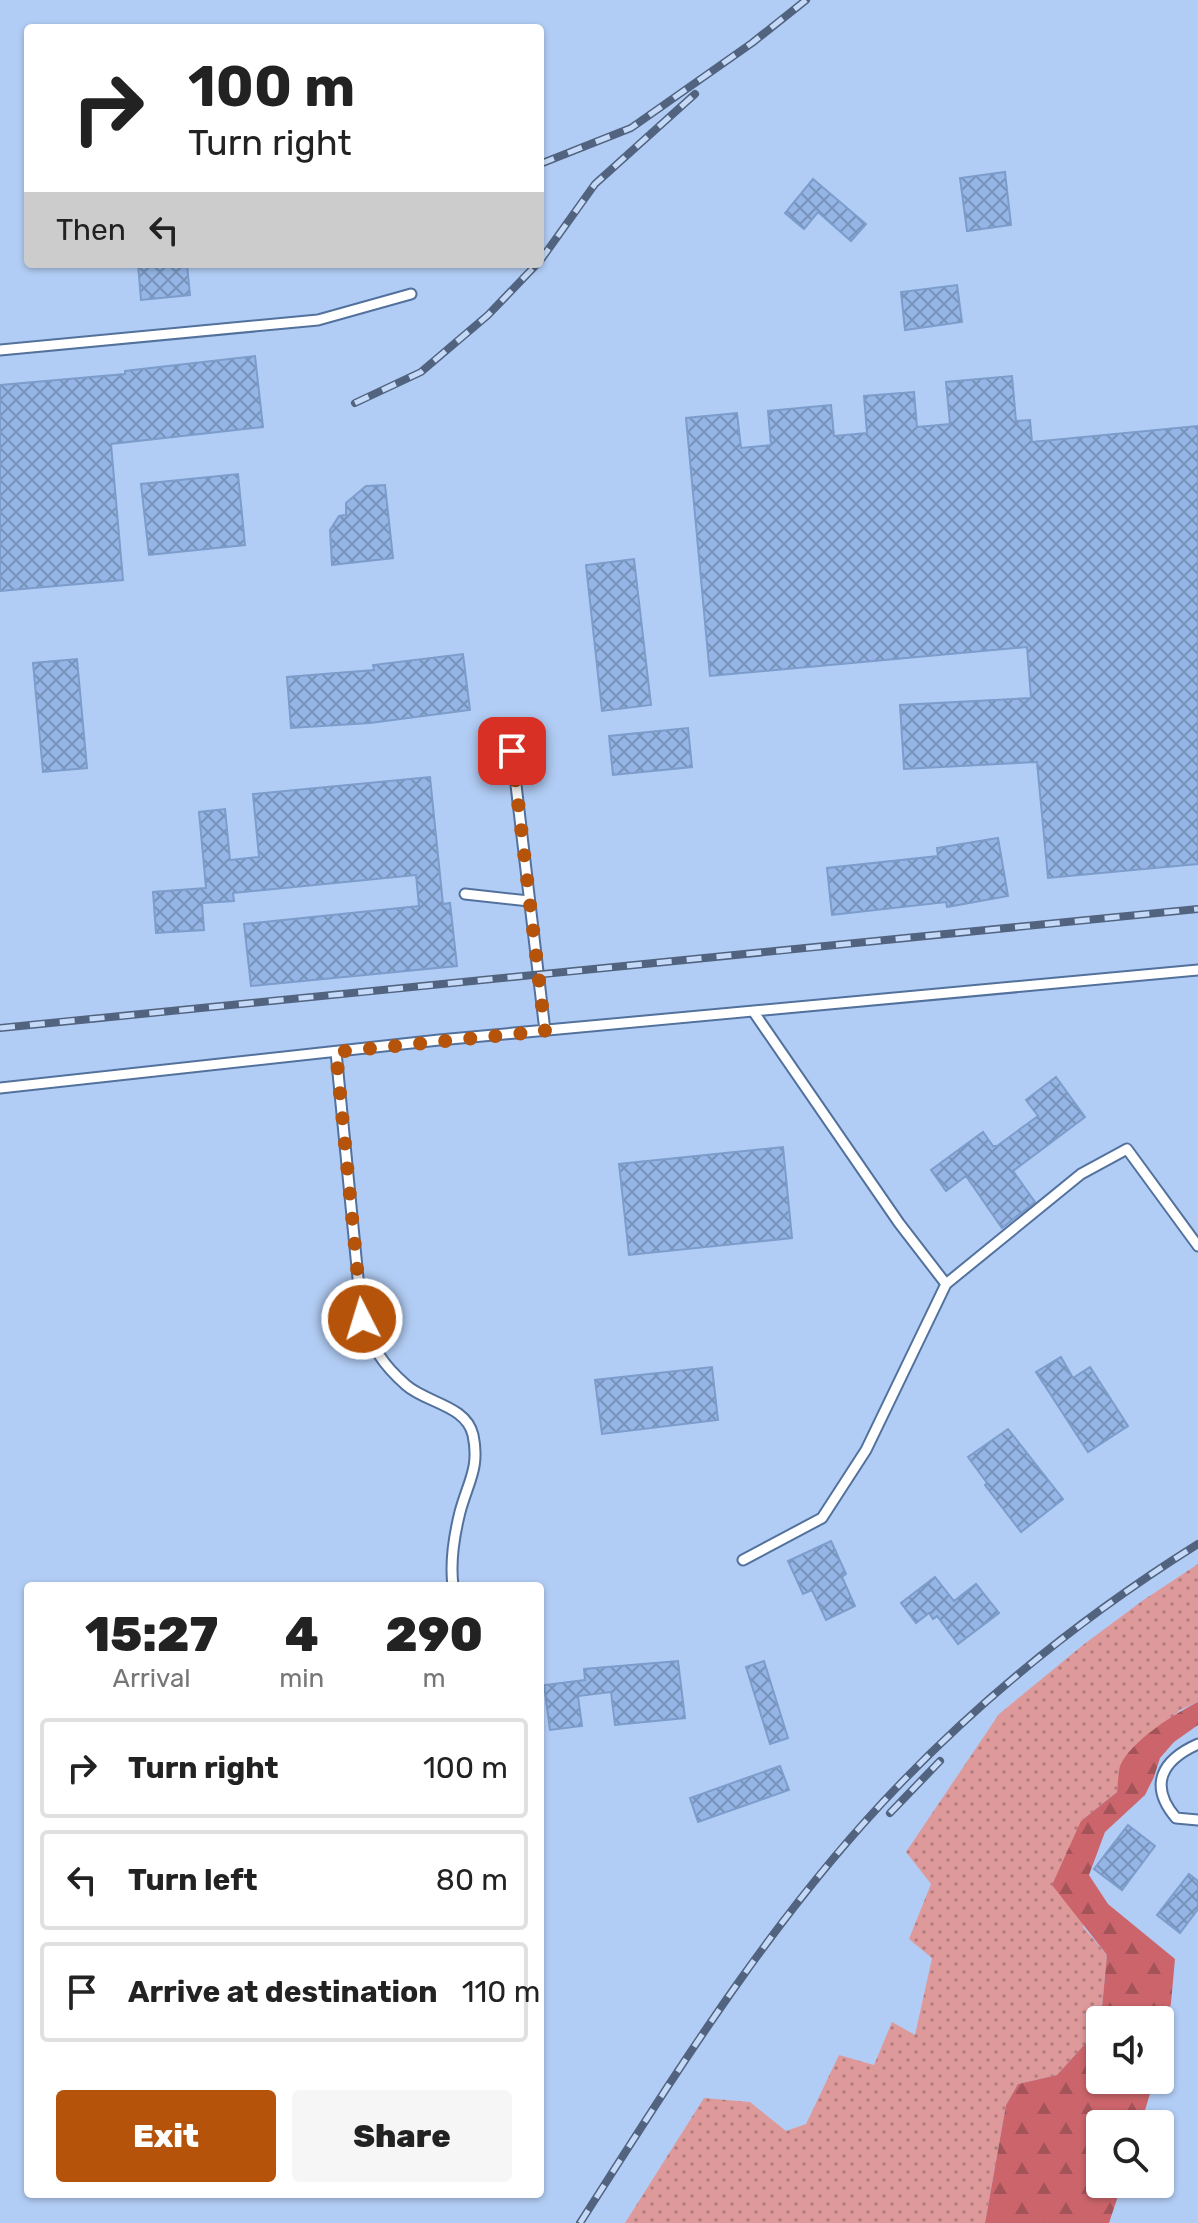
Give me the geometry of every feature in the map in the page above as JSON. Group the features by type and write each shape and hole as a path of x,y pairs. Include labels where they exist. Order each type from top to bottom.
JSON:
{"lane":[{"path":"0,350 318,320 411,294"},
{"path":"512,751 545,1031"},
{"path":"465,894 529,901"},
{"path":"0,1088 545,1031 1198,970"},
{"path":"753,1011 899,1223 946,1284"},
{"path":"336,1052 362,1319 376,1353 408,1387 443,1407 458,1411 472,1430 477,1461 459,1514 451,1569 453,1582"},
{"path":"743,1560 822,1518 866,1450 946,1284 1081,1174 1127,1149 1198,1246"},
{"path":"1198,1744 1171,1760 1161,1782 1167,1807 1176,1818 1198,1820"}],"shaded area":[{"path":"1198,1564 1198,1702 1180,1710 1121,1766 1117,1792 1081,1821 1083,1927 1107,1955 1102,2006 1086,2006 1086,2042 1057,2075 1018,2084 1006,2105 985,2223 625,2223 704,2098 750,2102 786,2131 806,2124 839,2055 874,2065 892,2022 915,2035 932,1958 909,1939 931,1884 906,1852 999,1714 1142,1601"}],"green space":[{"path":"1198,1702 1198,1725 1174,1742 1160,1758 1145,1795 1105,1832 1089,1875 1108,1904 1175,1959 1170,2006 1102,2006 1107,1955 1052,1885 1081,1821 1117,1792 1120,1766 1125,1757 1154,1729"},
{"path":"1085,2044 1086,2094 1150,2094 1145,2110 1086,2110 1086,2198 1117,2198 1109,2223 985,2223 1006,2105 1018,2084 1057,2075"}],"building":[{"path":"1005,172 1011,225 967,231 960,178"},
{"path":"813,179 866,224 851,241 818,212 804,229 785,213"},
{"path":"138,268 187,268 190,295 141,300"},
{"path":"957,285 962,322 905,330 901,292"},
{"path":"255,356 263,427 111,444 123,580 0,591 0,385 125,374 125,371"},
{"path":"1012,376 1016,421 1030,420 1032,442 1198,426 1198,864 1048,878 1037,762 904,769 900,705 1031,698 1027,647 710,676 686,418 737,413 741,448 771,445 768,411 831,405 834,436 867,433 864,396 914,392 917,427 950,424 946,382"},
{"path":"238,474 245,545 149,555 141,484"},
{"path":"385,485 393,558 332,565 330,530 339,516 346,515 346,503 366,486"},
{"path":"634,559 651,705 602,711 586,565"},
{"path":"463,654 470,710 370,723 291,728 287,677 374,670 373,665"},
{"path":"77,659 87,768 43,772 33,663"},
{"path":"688,728 692,767 613,775 609,736"},
{"path":"430,777 443,904 450,903 457,966 251,986 244,924 419,906 416,875 233,893 234,901 202,903 204,930 156,933 153,892 206,888 199,812 225,809 230,860 259,857 253,794"},
{"path":"998,838 1008,896 947,907 946,902 832,915 827,868 938,856 937,848"},
{"path":"1056,1077 1085,1117 1013,1171 1035,1202 1002,1228 966,1176 946,1191 931,1170 983,1132 993,1146 997,1146 1038,1116 1026,1100"},
{"path":"783,1147 792,1238 629,1255 619,1164"},
{"path":"1061,1357 1073,1378 1090,1367 1128,1426 1088,1452 1036,1372"},
{"path":"712,1367 718,1420 602,1434 595,1380"},
{"path":"1008,1429 1063,1499 1021,1532 968,1457"},
{"path":"831,1541 846,1574 842,1577 855,1606 826,1620 812,1590 803,1594 788,1561"},
{"path":"935,1577 954,1601 976,1584 999,1613 958,1644 937,1616 933,1619 929,1613 916,1623 901,1603"},
{"path":"678,1661 685,1718 615,1725 611,1692 578,1696 582,1726 550,1730 544,1685 585,1680 584,1669"},
{"path":"764,1661 788,1738 770,1744 746,1667"},
{"path":"780,1766 789,1790 698,1822 690,1798"},
{"path":"1128,1825 1155,1846 1122,1890 1094,1869"},
{"path":"1189,1874 1198,1881 1198,1909 1180,1933 1157,1915"}],"railway":[{"path":"544,162 631,128 752,43 806,0"},
{"path":"544,255 595,184 695,94"},
{"path":"355,403 421,372 488,315 533,268"},
{"path":"0,1028 1198,909"},
{"path":"580,2223 769,1939 855,1833 935,1749 1005,1685 1080,1625 1198,1544"},
{"path":"890,1813 940,1761"}],"route":[{"path":"362,1319 336,1052 545,1031 512,751"}]}
